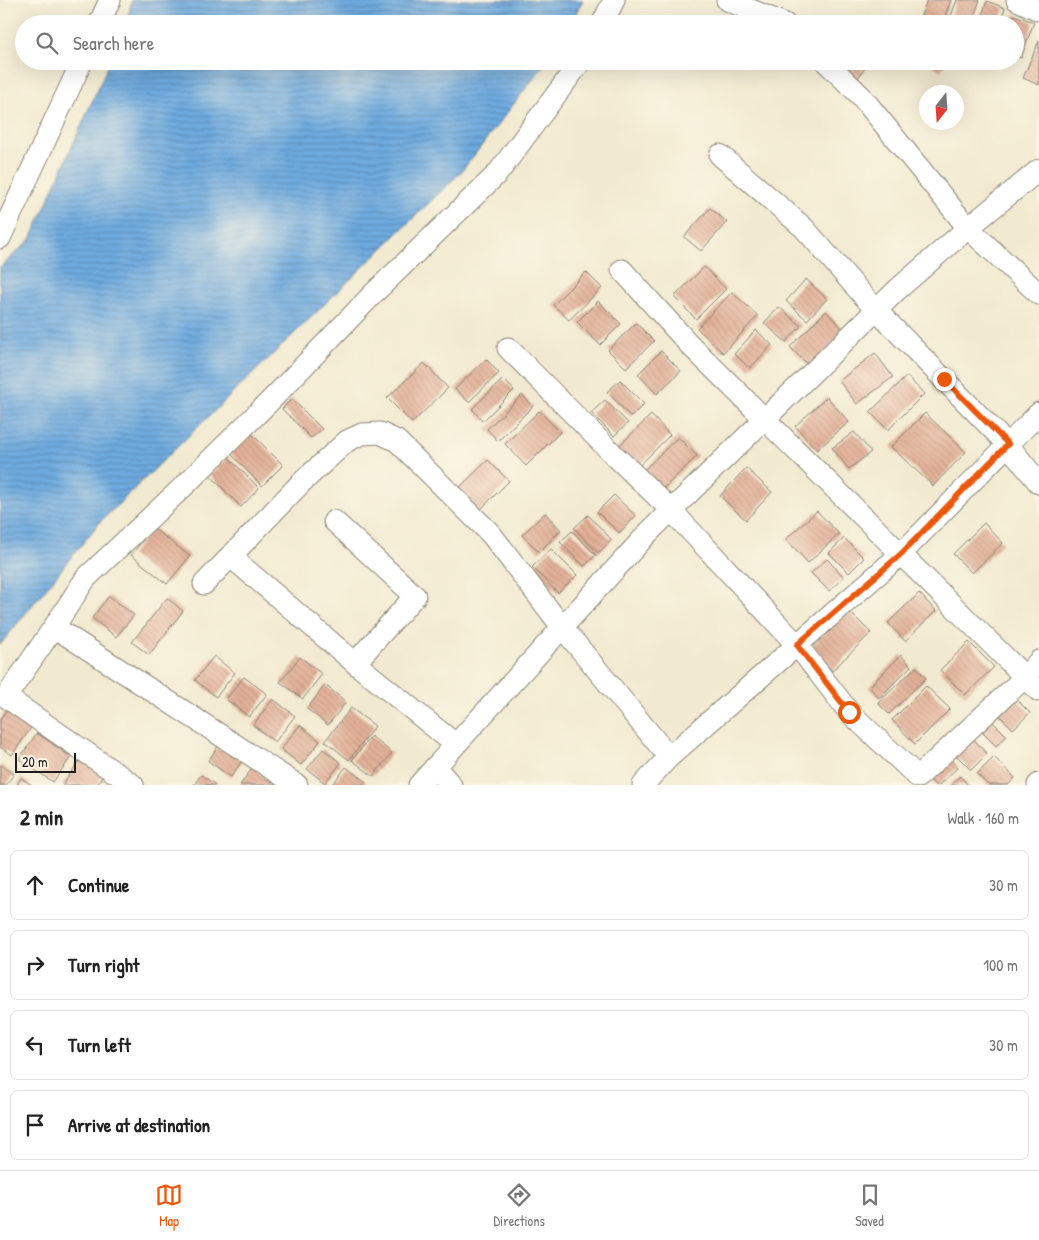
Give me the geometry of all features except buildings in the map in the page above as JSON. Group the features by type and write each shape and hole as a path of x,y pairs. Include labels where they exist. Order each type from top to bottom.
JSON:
{"street":[{"path":"103,15 110,0"},
{"path":"606,15 614,0"},
{"path":"727,0 763,15"},
{"path":"1016,0 1039,10"},
{"path":"0,238 78,70"},
{"path":"133,785 3,701 86,578 185,485 272,399 373,294 498,174 574,70"},
{"path":"834,70 861,96 968,228 1039,294"},
{"path":"720,155 804,228 876,310 1008,444 1039,483"},
{"path":"419,785 671,510 876,310 968,228 1039,170"},
{"path":"622,270 689,344 1032,684"},
{"path":"508,348 612,454 671,510 797,645 849,712 918,777 1032,684 1039,661"},
{"path":"643,785 669,757 901,554 1039,414"},
{"path":"204,584 301,483 347,441 362,434 380,433 397,441 490,534 562,627 669,757"},
{"path":"334,521 415,596 355,663"},
{"path":"230,556 355,663 455,744"},
{"path":"54,628 297,785"},
{"path":"435,767 451,785"}],"water":[{"path":"132,0 583,0 575,15 128,15"},
{"path":"106,70 540,70 462,171 100,522 0,645 0,267 31,239"}],"route":[{"path":"849,712 797,645 901,554 1008,444 944,379"}]}
